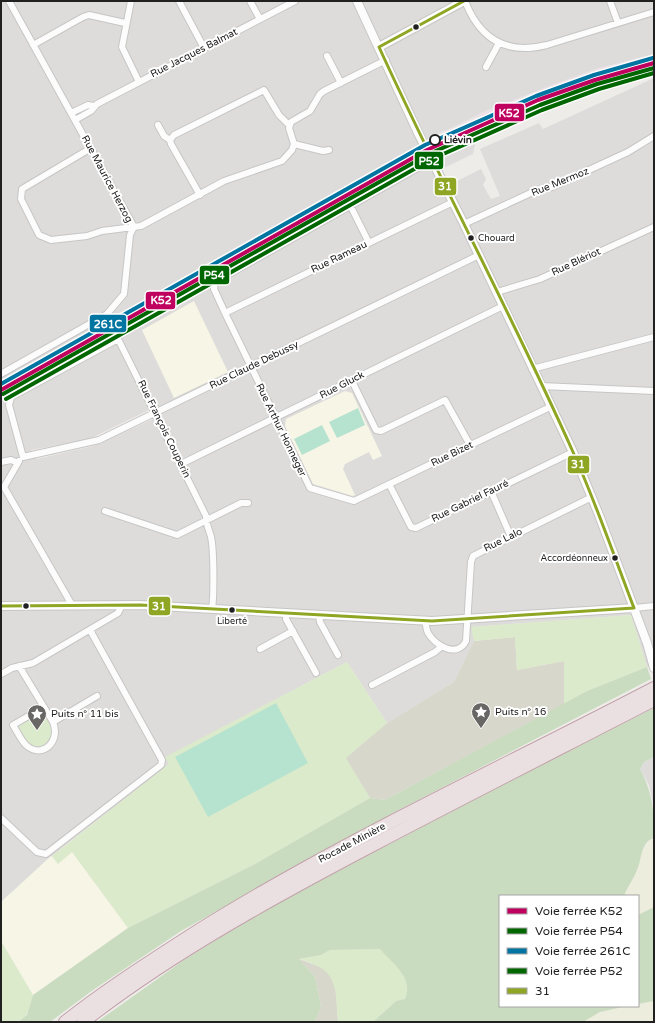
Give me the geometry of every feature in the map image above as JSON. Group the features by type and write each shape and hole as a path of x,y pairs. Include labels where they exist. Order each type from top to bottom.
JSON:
{"highway":[{"name":"Rocade Minière","path":"65,1022 93,999 153,959 233,909 321,859 654,688"},
{"name":"Rocade Minière","path":"82,1022 180,955 230,924 322,872 654,700"}],"street":[{"name":"Rue Maurice Herzog","path":"1,374 108,314 124,294 130,236 134,227 9,1"},
{"path":"131,1 122,46 139,82"},
{"path":"179,1 204,48"},
{"path":"250,1 260,19"},
{"name":"Rue Jacques Balmat","path":"75,120 91,111 94,106 295,1"},
{"path":"357,1 432,160 497,292 532,370 573,452 592,497 634,608 653,665"},
{"path":"379,47 465,1 469,12 481,28 499,43 518,49 533,49 654,12"},
{"path":"610,1 618,23"},
{"path":"33,45 89,15 126,23"},
{"path":"486,67 499,43"},
{"path":"327,56 341,83"},
{"path":"289,125 291,122 310,111 320,94 386,60"},
{"path":"91,148 22,189 21,199 40,235 51,240 87,236 147,224 224,181 282,160 292,150 294,144 289,125 279,115 264,90 174,135 170,140"},
{"name":"Rue Jacques Balmat","path":"72,113 88,105 94,106"},
{"path":"158,125 164,136 170,140 200,195"},
{"name":"Rue Mermoz","path":"464,224 535,191 552,187 621,155 654,136"},
{"path":"294,144 323,151 329,150"},
{"path":"369,243 350,205 432,160"},
{"name":"Rue Rameau","path":"225,313 453,202"},
{"name":"Rue Arthur Honneger","path":"350,205 216,282 213,286 310,488 354,501"},
{"name":"Rue Blériot","path":"497,292 540,279 654,227"},
{"name":"Rue Claude Debussy","path":"23,457 93,442 251,367 479,255"},
{"name":"Rue Gluck","path":"181,464 503,306"},
{"path":"532,370 654,337"},
{"name":"Rue François Couperin","path":"23,457 9,406 11,397 118,338 206,516 207,528 211,537 213,584 212,609"},
{"path":"352,381 376,430 381,431 445,400 470,445"},
{"path":"541,386 654,391"},
{"name":"Rue Bizet","path":"354,501 550,407"},
{"name":"Rue Gabriel Fauré","path":"389,484 411,527 416,528 573,452"},
{"path":"23,457 3,488 72,605"},
{"path":"1,462 11,460 18,463"},
{"path":"491,491 511,537"},
{"name":"Rue Lalo","path":"441,647 457,650 463,647 466,641 472,559 476,553 592,497"},
{"path":"105,511 174,534 240,503 248,503"},
{"path":"2,671 33,663 118,613 122,605"},
{"path":"1,606 122,605 425,620 467,620 654,606"},
{"path":"286,613 286,620 316,673"},
{"path":"319,615 320,622 338,655"},
{"path":"372,685 435,652 441,647 428,632 425,620"},
{"path":"1,818 37,852 46,854 161,765 162,760 90,630"},
{"path":"260,649 293,631"},
{"path":"19,666 44,707 53,722 56,732 51,744 39,750 25,745 13,725 44,707"},
{"path":"53,722 97,696"}],"shaded area":[{"path":"1,1 654,1 654,54 596,69 488,110 427,139 428,142 416,146 1,381"},
{"path":"654,54 654,70 602,84 552,101 495,123 495,125 490,128 475,132 429,155 1,398 1,381 416,146 428,142 426,139 476,117 478,114 549,86 596,69"},
{"path":"654,78 654,665 647,667 631,615 472,627 474,641 454,682 387,723 347,662 166,757 170,764 64,846 1,902 1,398 429,155 445,187 481,169 486,179 483,185 491,199 500,196 480,149 539,123 543,129","holes":["149,410 162,415 93,446 37,459 31,450 89,439"]},
{"path":"471,138 475,145 473,154 444,168 438,154"},
{"path":"194,301 228,372 174,398 142,330"},
{"path":"345,391 352,393 382,456 373,460 369,452 345,464 343,469 355,495 353,496 313,484 285,426 286,419"},
{"path":"515,637 517,670 564,661 564,704 385,800 370,798 345,758 387,723 454,682 474,641"},
{"path":"32,671 40,682 32,687 40,701 32,705 22,689 30,685 24,674"},
{"path":"654,757 654,809 649,785 640,769 644,762"},
{"path":"72,852 128,928 33,995 1,941 1,902 51,856 58,864"},
{"path":"299,959 323,968 331,977 336,991 338,1022 315,1022 321,1007 315,977"}],"green space":[{"path":"358,408 365,425 337,438 329,422"},
{"path":"322,425 330,441 302,455 294,439"},
{"path":"631,615 647,667 587,691 564,704 564,661 517,670 515,637 474,641 471,627"},
{"path":"347,662 387,723 346,758 370,798 255,864 128,928 72,852 58,864 52,856 169,764 165,757"},
{"path":"647,667 651,679 399,810 181,931 93,990 50,1022 18,1022 27,1015 33,995 128,928 255,864 370,798 385,800 587,691"},
{"path":"276,703 308,763 208,817 175,757"},
{"path":"654,708 654,757 644,762 640,769 648,786 652,802 654,838 646,843 642,852 639,866 624,895 499,895 499,1007 622,1007 600,1012 583,1022 373,1022 396,1001 405,999 407,984 401,972 380,949 330,950 321,955 299,959 315,977 321,1007 315,1022 97,1022 184,960 264,910 535,768"},
{"path":"43,712 48,720 52,732 50,740 47,744 37,746 26,740 19,727 20,724"},
{"path":"654,838 654,907 639,914 639,895 625,895 638,869 641,853 647,843"},
{"path":"654,907 654,1001 639,1004 639,914"},
{"path":"1,941 33,995 27,1014 21,1020 10,1022 1,1022"},
{"path":"381,949 405,978 407,991 405,999 396,1001 373,1022 338,1022 335,989 328,974 322,968 299,959 321,955 330,950"},
{"path":"654,1001 654,1022 583,1022 600,1012 622,1007 639,1007 639,1004"}],"rail line":[{"name":"261C","path":"1,384 425,145 536,96 594,75 653,58"},
{"name":"K52","path":"1,390 427,150 538,100 595,80 654,63"},
{"name":"P54","path":"3,394 429,154 540,105 597,84 654,68"},
{"name":"P52","path":"6,399 432,159 542,110 599,89 654,73"}],"transit line":[{"name":"31","path":"379,47 464,1"},
{"name":"31","path":"379,47 550,401 597,510 634,608"},
{"name":"31","path":"1,606 140,605 432,621 634,608"}],"place":[{"name":"Liévin","path":"435,140"},
{"name":"Chouard","path":"471,238"},
{"name":"Accordéonneux","path":"615,558"},
{"name":"Liberté","path":"232,610"},
{"name":"Puits n° 16","path":"481,729"},
{"name":"Puits n° 11 bis","path":"37,731"}]}
